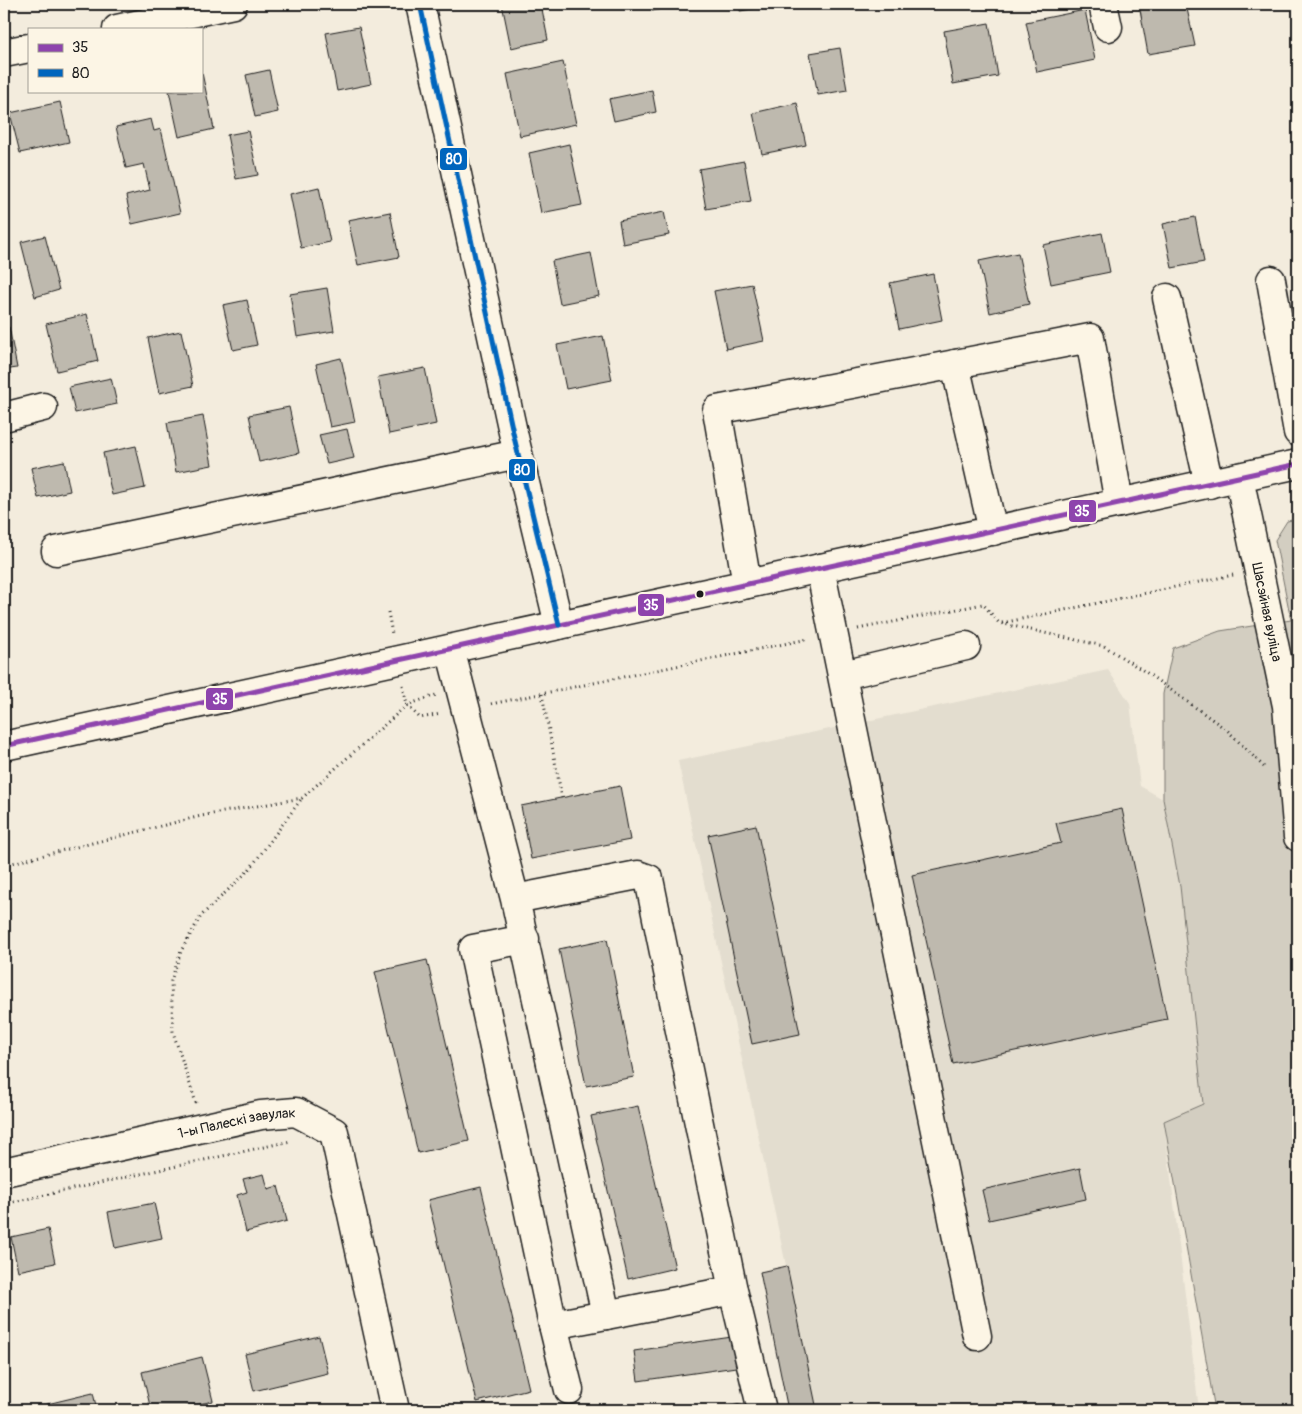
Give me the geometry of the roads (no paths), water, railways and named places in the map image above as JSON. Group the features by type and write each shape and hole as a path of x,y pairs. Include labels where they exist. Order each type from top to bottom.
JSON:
{"street":[{"path":"122,28 233,4"},
{"path":"420,4 518,454 559,625"},
{"path":"4,53 28,48"},
{"path":"1272,280 1298,432"},
{"path":"1167,298 1209,484"},
{"path":"747,584 717,410 1090,338 1119,503"},
{"path":"955,364 992,531"},
{"path":"4,417 43,407"},
{"path":"56,551 518,454"},
{"path":"4,746 1298,464"},
{"name":"Шасэйная вуліца","path":"1239,477 1287,706 1298,837"},
{"path":"820,568 977,1336"},
{"path":"843,675 966,646"},
{"path":"450,649 516,899 606,1316"},
{"path":"516,899 638,875 649,879 733,1290 762,1410"},
{"path":"525,939 473,949 553,1325 569,1390"},
{"name":"1-ы Палескі завулак","path":"4,1172 261,1115 296,1112 334,1132 395,1410"},
{"path":"553,1325 733,1290"}]}
